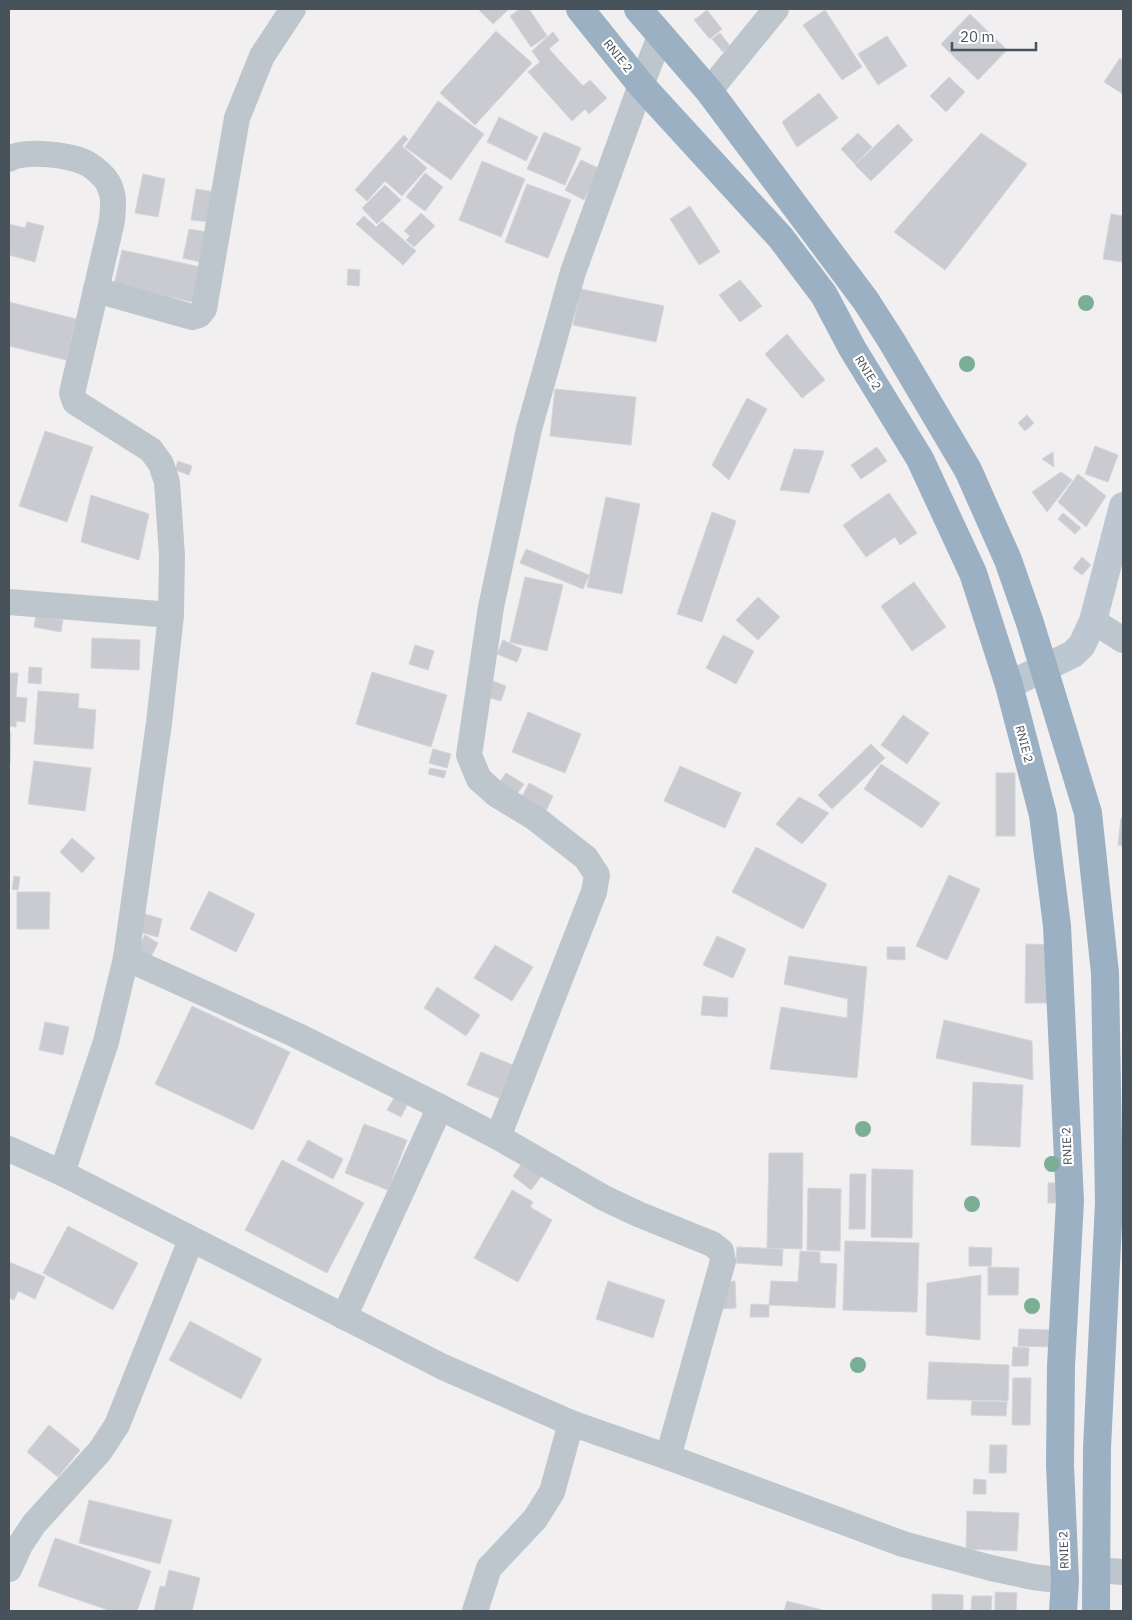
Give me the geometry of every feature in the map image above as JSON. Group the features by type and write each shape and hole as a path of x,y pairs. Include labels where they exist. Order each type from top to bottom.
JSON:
{"highway":[{"name":"RNIE 2","path":"580,9 641,85 781,238 824,295 852,348 920,459 972,573 1009,686 1043,815 1057,926 1070,1201 1061,1366 1060,1465 1065,1581 1063,1611"},
{"path":"638,9 709,91 866,301 968,470 1008,560 1088,813 1105,972 1116,1203 1096,1448 1110,1571 1096,1611"}],"main road":[{"path":"1009,686 1073,654 1082,645 1093,621 1123,506"}],"street":[{"path":"96,290 192,317 199,315 204,309 236,118 262,56 293,9"},
{"path":"709,91 776,9"},
{"path":"498,1138 594,892 597,875 586,858 535,818 497,795 479,779 469,755 491,607 529,429 573,272 661,34"},
{"path":"9,159 26,153 57,155 88,163 107,181 114,198 112,221 72,393 75,402 151,450 161,464 167,482 172,556 171,615 159,723 126,958 106,1042 62,1173"},
{"path":"9,602 171,615"},
{"path":"1093,621 1123,640"},
{"path":"126,958 296,1035 440,1107 604,1198 712,1244 721,1251 723,1261 668,1457"},
{"path":"344,1317 440,1107"},
{"path":"9,1149 62,1173 443,1367 571,1423 903,1544 991,1568 1033,1577 1065,1581"},
{"path":"9,1569 20,1545 34,1524 100,1451 117,1425 192,1240"},
{"path":"475,1611 489,1568 535,1519 552,1492 571,1423"}],"building":[{"path":"478,9 509,9 493,24"},
{"path":"520,9 529,9 547,36 531,47 510,16"},
{"path":"707,10 722,29 710,39 694,20"},
{"path":"825,10 862,67 842,80 803,25"},
{"path":"970,14 1007,50 978,80 941,44"},
{"path":"496,31 532,63 475,125 440,93"},
{"path":"553,32 559,40 549,49 583,86 590,80 607,98 589,114 585,109 572,121 528,72 540,62 532,51"},
{"path":"720,33 730,46 723,52 712,39"},
{"path":"887,36 907,66 878,85 858,54"},
{"path":"1120,58 1123,61 1123,94 1104,82"},
{"path":"949,77 965,92 946,112 930,96"},
{"path":"819,93 838,118 797,147 782,122"},
{"path":"438,101 484,134 451,180 405,147"},
{"path":"499,117 538,137 526,161 487,142"},
{"path":"898,124 913,140 871,181 855,165"},
{"path":"544,132 581,148 565,185 527,169"},
{"path":"858,133 872,147 855,164 841,149"},
{"path":"981,133 1027,164 945,270 894,232"},
{"path":"404,135 408,139 402,146 427,168 402,196 385,181 367,201 355,190"},
{"path":"581,160 600,169 584,200 565,190"},
{"path":"482,161 525,179 501,237 459,220"},
{"path":"425,173 443,187 425,211 406,197"},
{"path":"143,174 165,179 158,217 135,213"},
{"path":"527,184 571,200 548,258 505,242"},
{"path":"385,185 401,200 377,224 362,208"},
{"path":"196,189 215,192 211,222 191,220"},
{"path":"690,206 720,252 699,265 670,219"},
{"path":"421,213 435,226 414,247 406,240 410,236 404,231"},
{"path":"1111,214 1123,216 1123,262 1103,259"},
{"path":"364,216 376,227 382,221 416,251 403,265 356,224"},
{"path":"27,222 44,226 35,262 9,255 9,224 25,228"},
{"path":"189,229 207,232 200,262 183,258"},
{"path":"122,250 205,268 197,303 114,285"},
{"path":"348,269 360,270 359,286 347,285"},
{"path":"740,280 762,306 740,322 719,295"},
{"path":"581,289 664,306 656,342 573,325"},
{"path":"9,302 76,319 66,360 9,346"},
{"path":"787,334 825,380 802,398 765,354"},
{"path":"555,389 636,397 631,445 550,436"},
{"path":"747,398 767,409 729,480 712,465"},
{"path":"1027,415 1034,423 1025,431 1018,423"},
{"path":"45,431 93,447 67,522 19,506"},
{"path":"1095,446 1118,455 1108,482 1085,474"},
{"path":"877,447 887,461 861,479 851,465"},
{"path":"794,449 824,451 809,493 780,490"},
{"path":"1053,452 1054,467 1042,459"},
{"path":"178,461 192,466 189,475 175,470"},
{"path":"1061,472 1072,480 1047,512 1032,492"},
{"path":"1078,474 1106,496 1086,527 1058,502"},
{"path":"889,493 917,533 900,545 895,537 866,557 843,525"},
{"path":"91,495 149,514 139,560 81,542"},
{"path":"606,497 640,504 622,594 587,587"},
{"path":"712,512 736,521 702,622 677,614"},
{"path":"1063,513 1081,528 1075,534 1058,519"},
{"path":"526,549 589,575 583,589 520,563"},
{"path":"1082,557 1091,565 1082,575 1073,568"},
{"path":"525,577 563,585 547,651 510,642"},
{"path":"914,582 946,627 912,651 881,606"},
{"path":"758,597 780,617 758,640 736,620"},
{"path":"36,616 63,620 61,632 34,627"},
{"path":"723,635 754,651 736,684 706,668"},
{"path":"92,638 140,640 139,670 91,668"},
{"path":"503,640 522,649 517,662 497,654"},
{"path":"415,645 434,651 428,670 409,664"},
{"path":"29,667 42,668 41,684 28,683"},
{"path":"372,672 447,695 431,747 356,724"},
{"path":"9,673 18,673 16,697 27,698 25,722 16,721 16,727 9,726"},
{"path":"493,681 506,686 501,701 487,697"},
{"path":"38,691 79,694 78,708 96,710 93,749 34,744"},
{"path":"528,712 581,734 565,773 512,752"},
{"path":"903,715 929,733 907,764 881,745"},
{"path":"9,733 11,733 10,764 9,764"},
{"path":"871,744 885,758 832,809 818,795"},
{"path":"433,749 451,754 447,768 429,763"},
{"path":"34,761 91,768 85,811 28,804"},
{"path":"881,764 940,803 922,828 864,789"},
{"path":"680,766 741,793 725,828 664,801"},
{"path":"430,768 446,771 444,778 428,774"},
{"path":"506,773 524,784 514,798 497,786"},
{"path":"996,773 1015,773 1015,836 996,836"},
{"path":"529,783 553,796 545,813 520,801"},
{"path":"799,797 829,813 802,844 776,824"},
{"path":"1121,818 1123,818 1123,846 1118,845"},
{"path":"72,838 95,858 82,873 60,852"},
{"path":"756,847 827,884 803,929 732,892"},
{"path":"949,875 980,889 947,960 916,946"},
{"path":"14,876 20,877 18,890 12,889"},
{"path":"209,891 255,914 236,952 190,929"},
{"path":"17,892 50,892 49,929 17,929"},
{"path":"145,914 162,919 158,937 139,932"},
{"path":"145,935 158,943 151,957 137,949"},
{"path":"717,936 746,949 733,978 703,965"},
{"path":"1026,944 1055,945 1054,1003 1025,1003"},
{"path":"495,945 533,967 512,1001 474,978"},
{"path":"887,947 905,947 905,960 887,959"},
{"path":"789,956 867,967 857,1078 770,1069 781,1007 847,1018 848,999 784,984"},
{"path":"437,987 480,1015 466,1036 424,1008"},
{"path":"703,996 728,998 727,1017 701,1015"},
{"path":"192,1006 290,1052 253,1130 155,1084"},
{"path":"944,1020 1032,1041 1033,1080 936,1058"},
{"path":"45,1022 69,1027 63,1055 39,1050"},
{"path":"481,1052 513,1065 499,1098 467,1085"},
{"path":"973,1082 1023,1085 1020,1147 971,1145"},
{"path":"394,1098 407,1105 401,1117 387,1110"},
{"path":"364,1124 407,1140 388,1190 345,1173"},
{"path":"308,1140 343,1159 333,1179 297,1160"},
{"path":"769,1153 803,1153 802,1249 767,1248"},
{"path":"282,1160 364,1203 327,1273 245,1230"},
{"path":"524,1160 543,1174 531,1190 513,1176"},
{"path":"872,1169 913,1170 912,1238 871,1237"},
{"path":"850,1174 866,1174 865,1229 849,1229"},
{"path":"1048,1183 1066,1183 1066,1203 1048,1203"},
{"path":"808,1188 841,1189 840,1251 807,1250"},
{"path":"512,1190 533,1202 530,1207 552,1220 518,1282 474,1258"},
{"path":"68,1226 138,1263 113,1310 43,1273"},
{"path":"845,1241 919,1243 917,1312 843,1310"},
{"path":"737,1247 783,1249 782,1266 736,1263"},
{"path":"969,1247 992,1248 991,1266 969,1266"},
{"path":"800,1251 820,1252 820,1263 837,1264 835,1308 769,1305 771,1281 798,1282"},
{"path":"9,1262 45,1277 35,1299 18,1291 14,1300 9,1298"},
{"path":"988,1267 1019,1268 1018,1295 988,1295"},
{"path":"981,1275 980,1340 926,1335 927,1283"},
{"path":"608,1281 665,1300 653,1338 596,1319"},
{"path":"735,1281 736,1308 719,1309 721,1283"},
{"path":"751,1304 769,1305 769,1317 750,1317"},
{"path":"190,1321 262,1359 241,1399 169,1360"},
{"path":"1019,1329 1051,1330 1051,1347 1018,1346"},
{"path":"1013,1347 1029,1348 1028,1366 1012,1366"},
{"path":"929,1362 1009,1365 1008,1401 927,1399"},
{"path":"1013,1378 1031,1378 1030,1425 1012,1425"},
{"path":"972,1401 1007,1402 1006,1416 971,1415"},
{"path":"49,1425 80,1450 58,1477 27,1452"},
{"path":"990,1445 1007,1445 1006,1473 989,1473"},
{"path":"974,1479 986,1480 986,1494 973,1494"},
{"path":"89,1500 172,1520 160,1564 79,1543"},
{"path":"967,1511 1019,1513 1017,1551 966,1549"},
{"path":"55,1538 151,1571 137,1611 111,1611 38,1586"},
{"path":"169,1570 200,1578 192,1611 154,1611 160,1586 165,1587"},
{"path":"995,1592 1017,1593 1016,1611 995,1611"},
{"path":"932,1594 963,1595 963,1611 932,1611"},
{"path":"972,1596 992,1596 991,1611 971,1611"},
{"path":"787,1601 822,1610 784,1611"}]}
